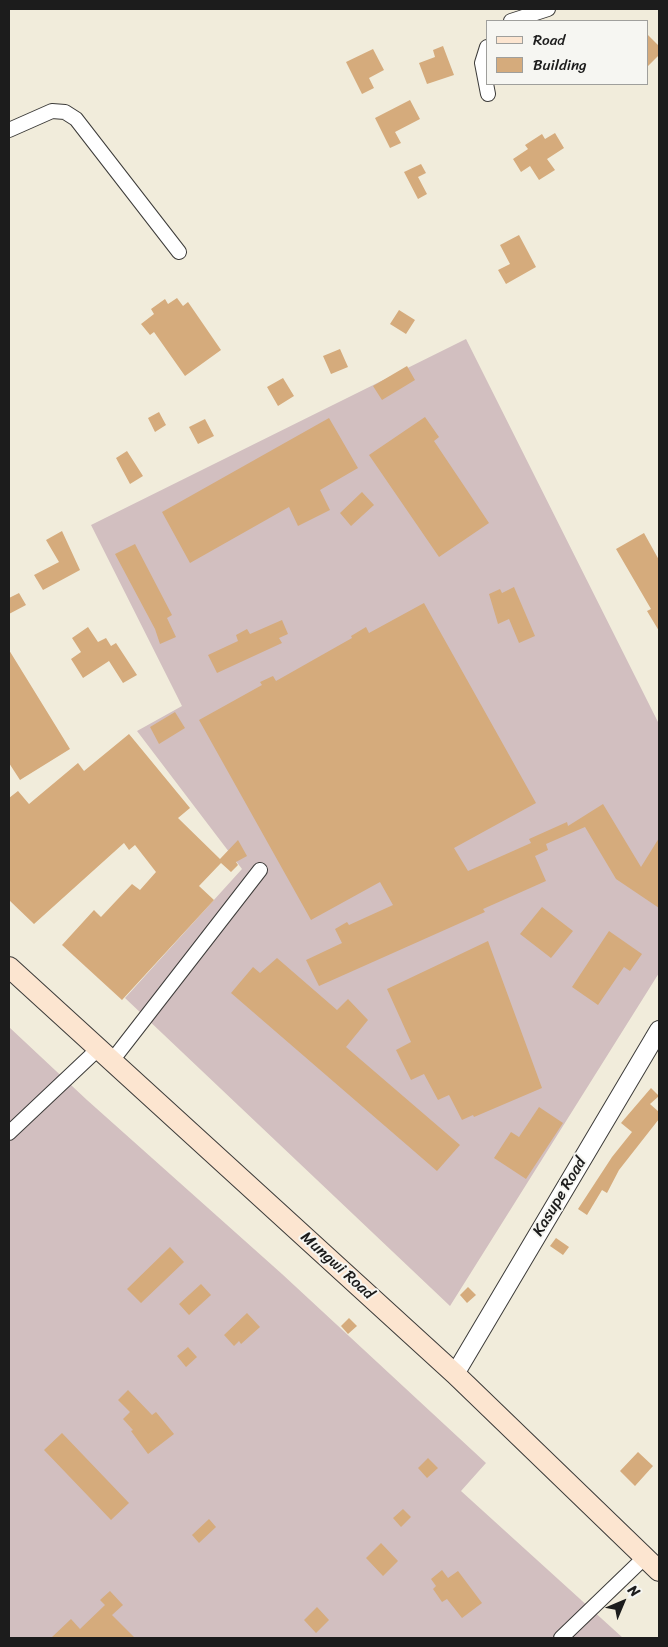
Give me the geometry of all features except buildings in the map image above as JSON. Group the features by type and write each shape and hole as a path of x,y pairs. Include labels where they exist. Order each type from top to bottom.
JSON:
{"main road":[{"name":"Mungwi Road","path":"9,954 458,1369 652,1555 659,1571"},
{"name":"Mungwi Road","path":"9,967 98,1049 458,1369"}],"street":[{"path":"514,20 548,9"},
{"path":"486,50 482,63 486,84"},
{"path":"486,85 488,94"},
{"path":"9,130 52,111 66,112 76,119 179,252"},
{"path":"118,1053 260,870"},
{"name":"Kasupe Road","path":"458,1369 659,1030"},
{"path":"9,1133 98,1049"},
{"path":"561,1638 652,1555"}],"shaded area":[{"path":"466,339 659,724 659,973 450,1306 125,998 242,869 137,731 182,706 91,525"},
{"path":"9,1027 87,1100 282,1274 486,1463 461,1491 623,1638 9,1638"}]}
